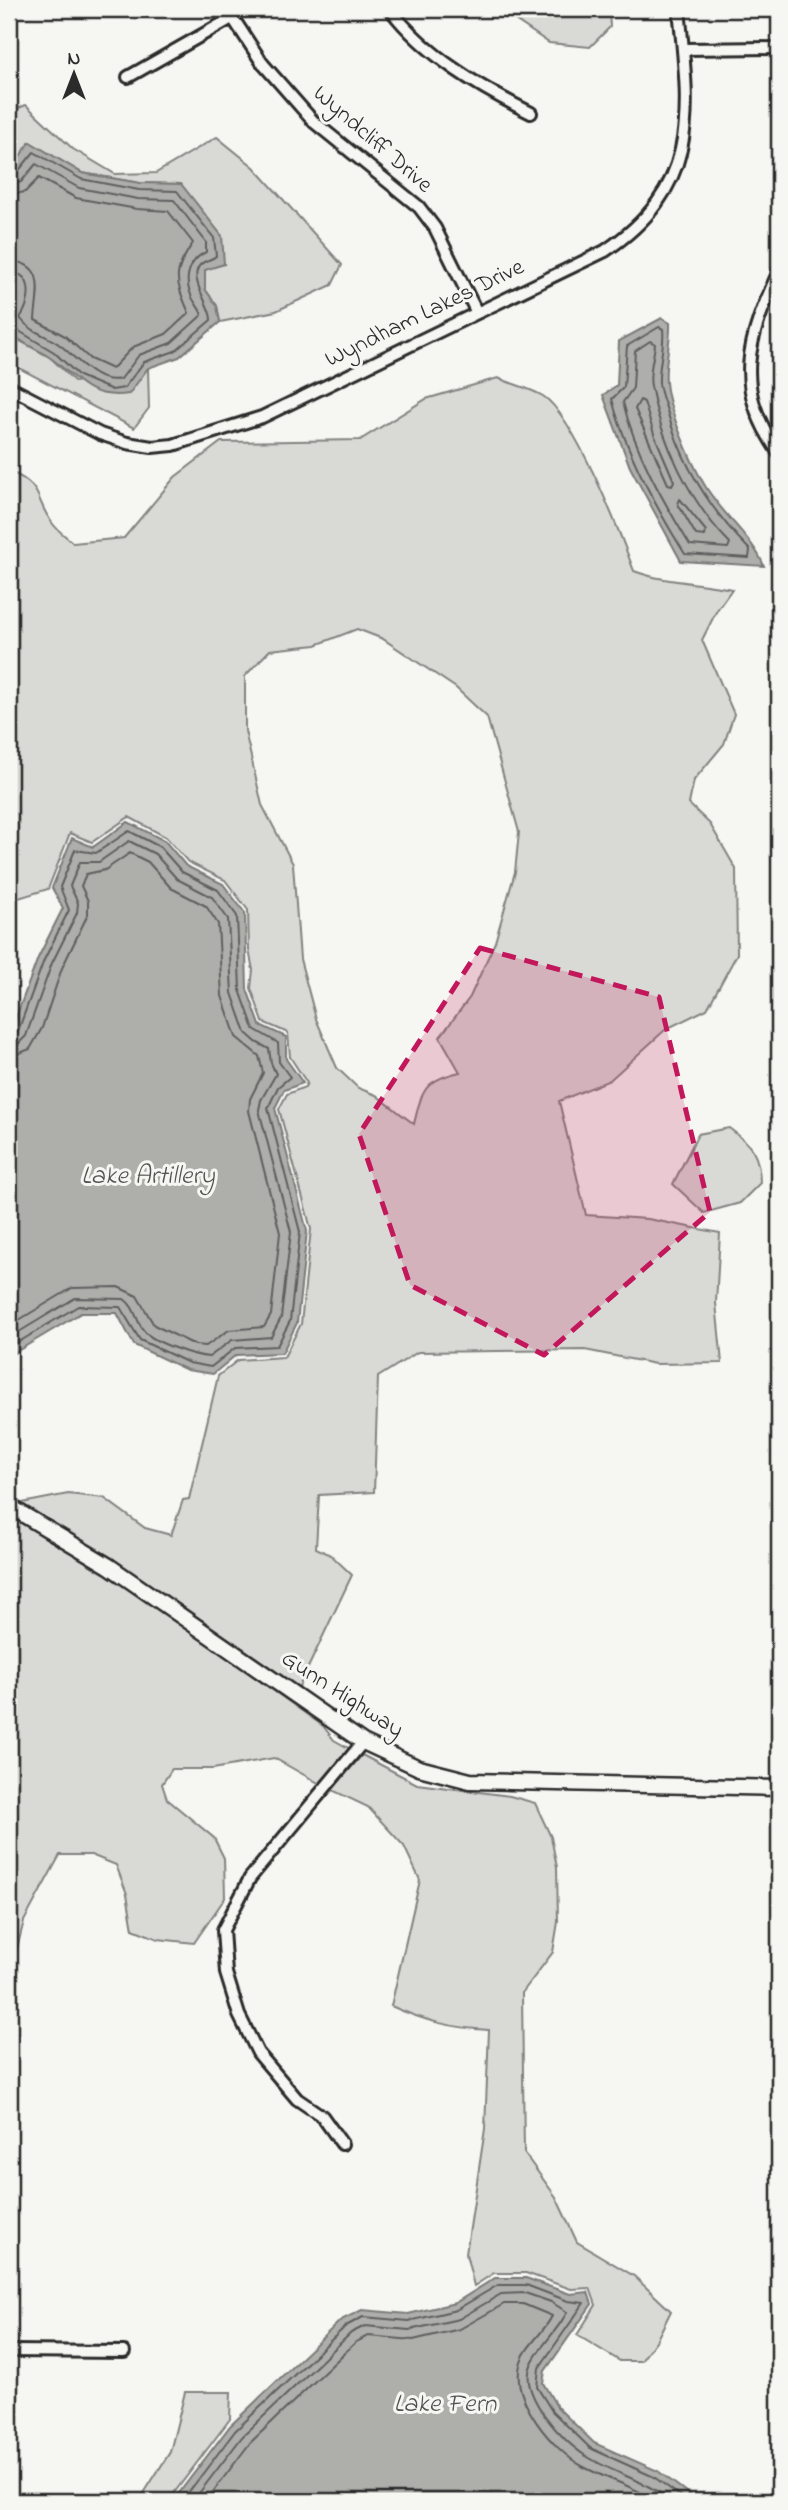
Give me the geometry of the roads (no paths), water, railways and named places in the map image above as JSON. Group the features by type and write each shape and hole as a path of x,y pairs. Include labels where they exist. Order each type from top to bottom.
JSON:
{"main road":[{"name":"Gunn Highway","path":"9,1506 109,1566 363,1742 419,1768 470,1781 779,1788"}],"street":[{"path":"390,9 403,26 437,57 495,95 531,113"},
{"name":"Wyndham Lakes Drive","path":"9,387 100,434 127,443 152,447 173,445 262,417 605,251 629,235 648,216 666,191 681,153 687,105 679,9"},
{"path":"128,78 230,13"},
{"name":"Wyndcliff Drive","path":"230,13 263,64 314,122 419,207 435,228 477,311"},
{"path":"683,49 779,48"},
{"path":"779,271 755,324 748,374 756,410 779,453"},
{"path":"342,2144 322,2116 296,2099 258,2053 239,2015 226,1973 223,1930 250,1878 363,1742"},
{"path":"9,2351 124,2352"}],"water":[{"path":"30,142 82,173 140,183 181,184 222,236 224,264 205,270 205,289 217,306 220,322 179,357 148,368 129,394 102,394 92,390 9,329 13,294 9,268 11,169"},
{"path":"662,318 670,323 666,382 680,434 711,495 752,544 764,566 681,561 630,467 603,395 617,385 619,341"},
{"name":"Lake Artillery","path":"128,822 165,841 186,866 223,884 245,913 247,989 260,1025 286,1037 286,1059 303,1083 284,1090 275,1108 307,1231 297,1323 282,1353 236,1355 213,1374 187,1370 134,1345 117,1313 81,1313 9,1356 9,1036 38,958 63,908 52,888 72,838 93,847"},
{"name":"Lake Fern","path":"495,2278 526,2278 570,2294 588,2292 592,2304 545,2371 543,2383 557,2407 594,2443 658,2471 698,2501 173,2501 230,2426 341,2320 362,2310 408,2314 455,2303"}]}
